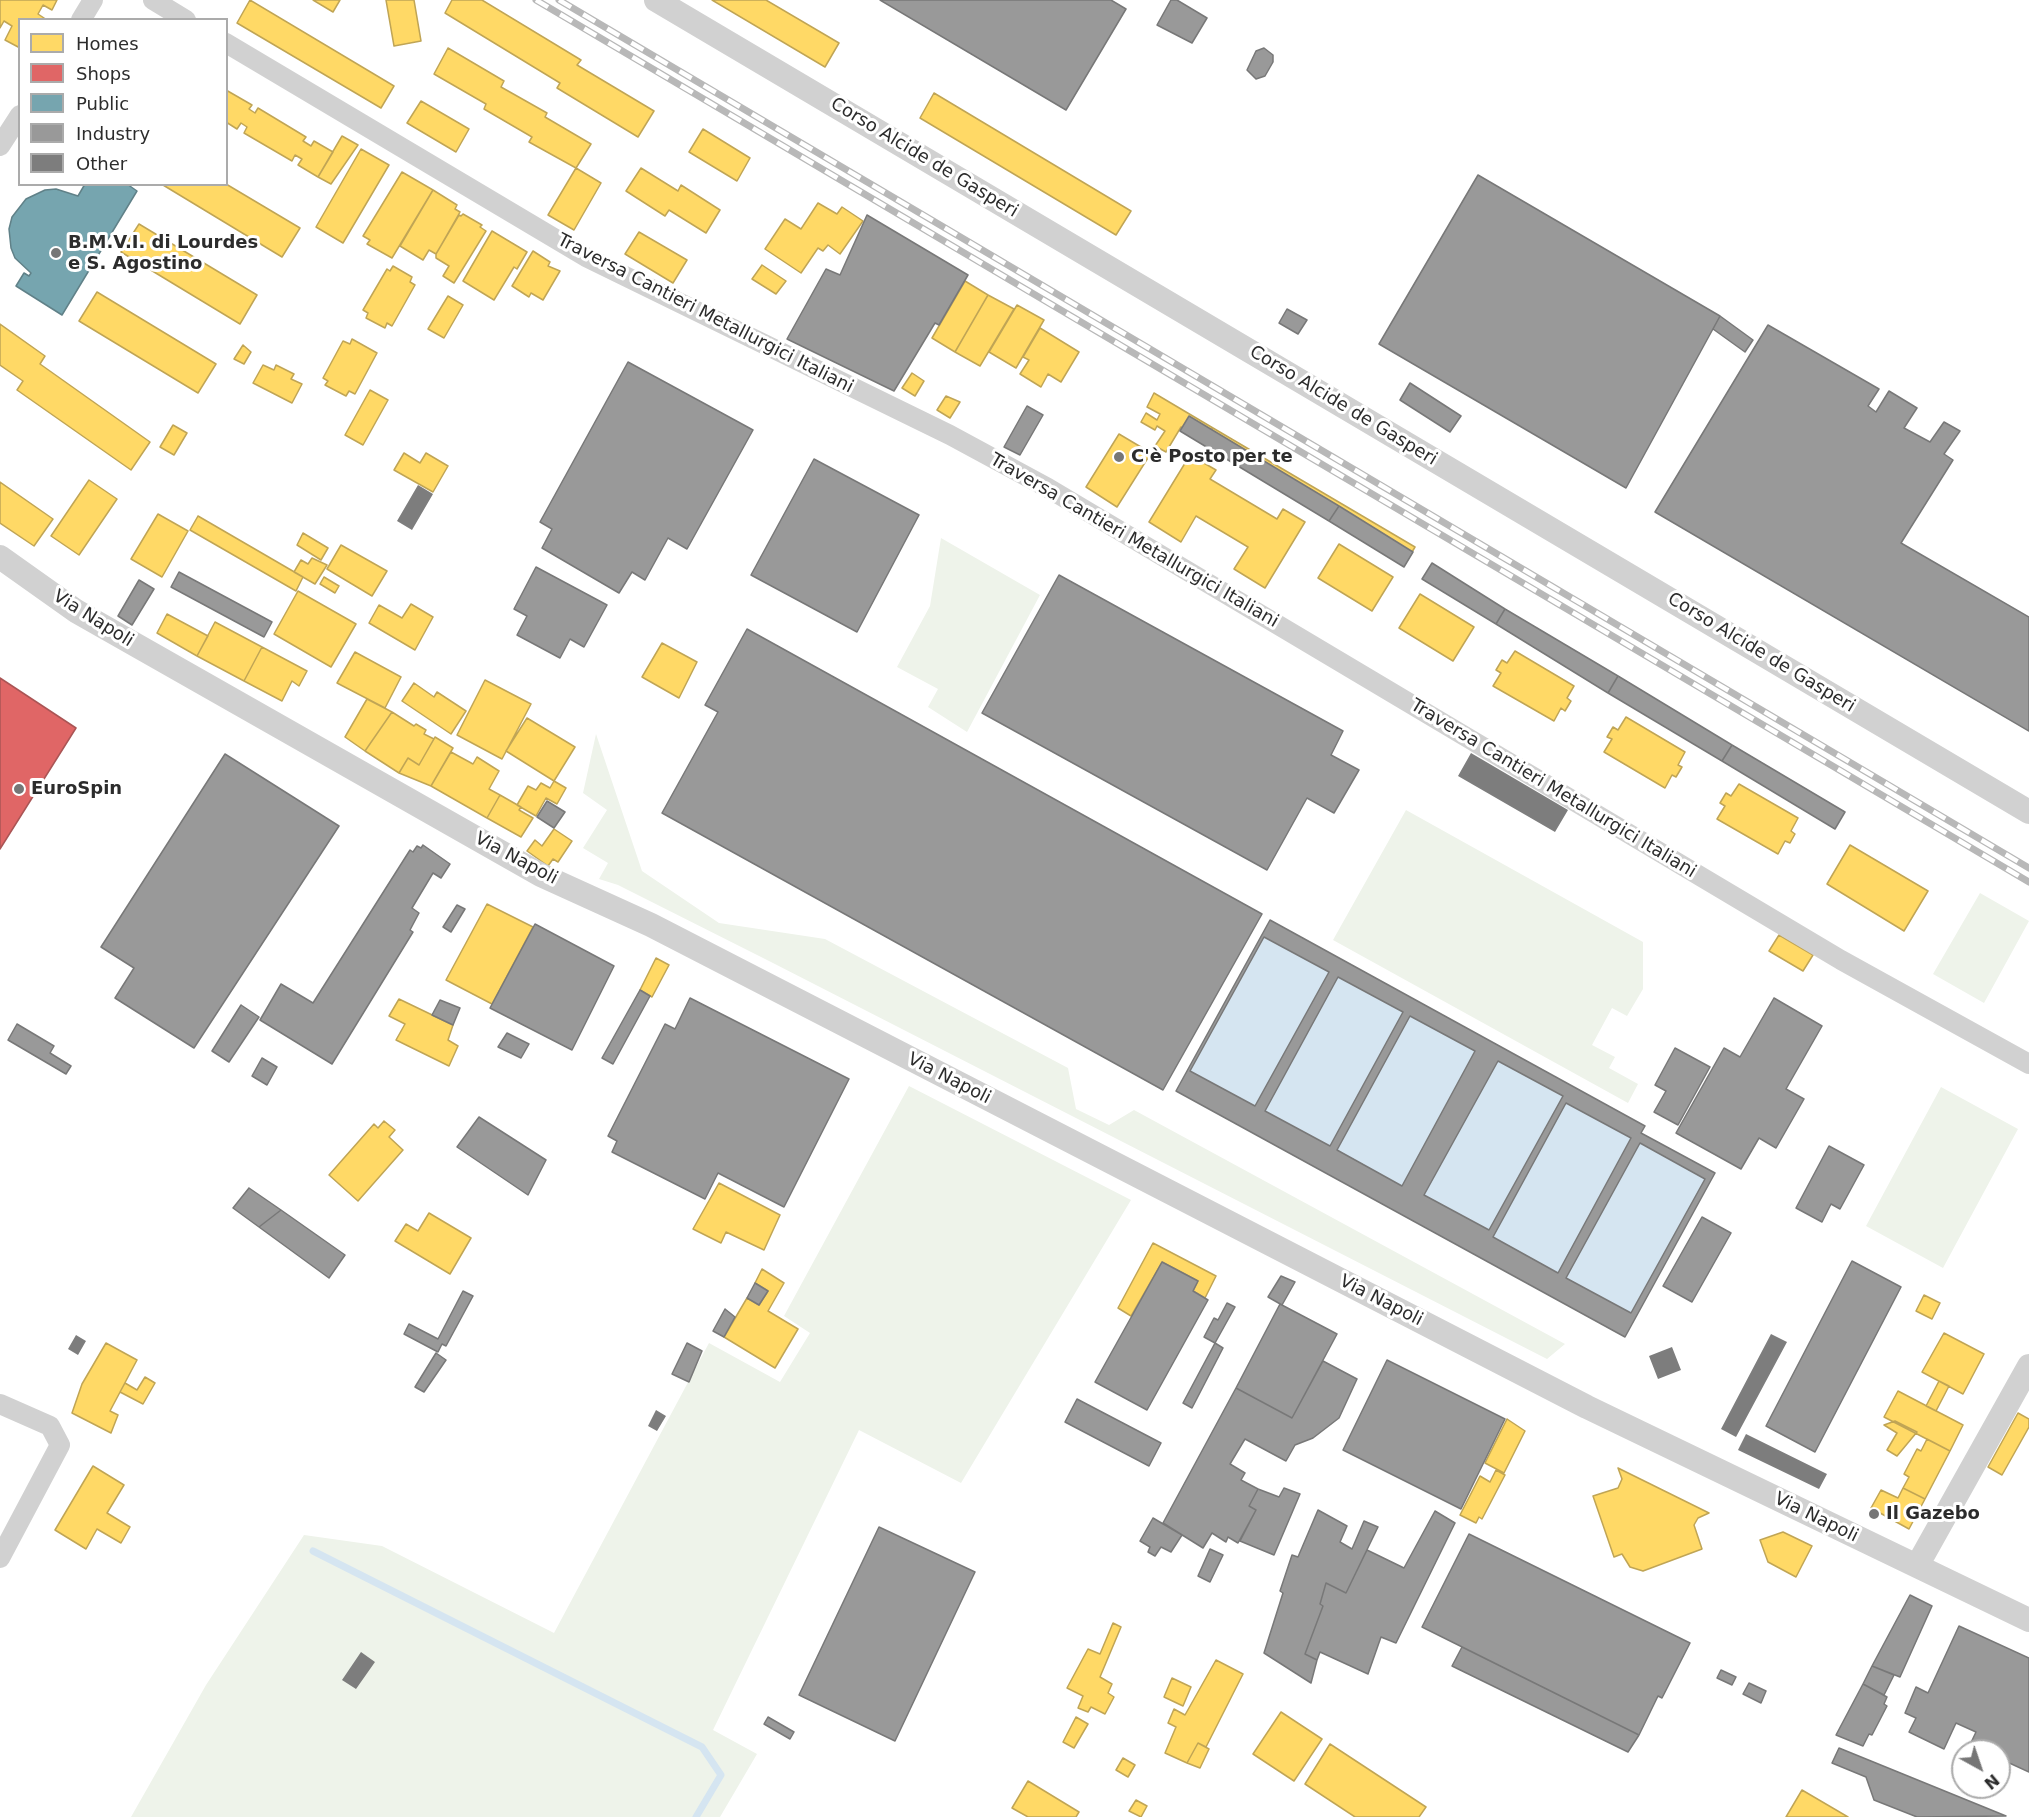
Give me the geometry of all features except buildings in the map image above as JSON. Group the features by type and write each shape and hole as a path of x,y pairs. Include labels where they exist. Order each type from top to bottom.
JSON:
{"street":[{"path":"82,18 93,0"},
{"path":"153,0 183,18"},
{"name":"Corso Alcide de Gasperi","path":"656,0 2029,812"},
{"name":"Traversa Cantieri Metallurgici Italiani","path":"228,45 586,258 950,435 1048,488 1841,960 2029,1064"},
{"path":"0,146 18,118"},
{"name":"Via Napoli","path":"0,557 76,611 541,875 662,930 1587,1407 2029,1620"},
{"path":"1917,1566 2029,1366"},
{"path":"0,1404 50,1426 60,1445 0,1558"}],"shaded area":[{"path":"941,538 1040,595 967,732 928,707 938,689 897,667 930,606"},
{"path":"596,734 642,871 719,923 825,939 1068,1068 1076,1109 1109,1125 1134,1110 1565,1344 1547,1359 771,962 618,885 599,879 608,863 583,848 607,810 583,793"},
{"path":"1406,810 1643,942 1643,989 1627,1016 1612,1008 1592,1045 1615,1057 1609,1068 1638,1084 1628,1103 1333,940"},
{"path":"1980,893 2029,921 1984,1003 1933,974"},
{"path":"909,1086 1131,1200 961,1483 859,1430 713,1730 757,1754 720,1817 131,1817 206,1685 304,1535 382,1546 554,1633 709,1343 780,1382 810,1333 784,1316"},
{"path":"1941,1087 2018,1129 1943,1268 1866,1226"}],"water":[{"path":"1264,937 1329,972 1255,1106 1190,1071"},
{"path":"1338,977 1403,1012 1330,1146 1265,1111"},
{"path":"1410,1016 1475,1051 1402,1186 1337,1150"},
{"path":"1498,1061 1563,1096 1489,1230 1424,1195"},
{"path":"1566,1103 1631,1138 1558,1273 1493,1237"},
{"path":"1640,1143 1705,1179 1631,1313 1566,1278"}],"waterway":[{"path":"313,1551 702,1747 721,1775 696,1817"}],"railway":[{"path":"536,0 2029,882"},
{"path":"559,0 2029,868"}],"place":[{"name":"B.M.V.I. di Lourdes e S. Agostino","path":"56,253"},
{"name":"C'è Posto per te","path":"1119,457"},
{"name":"EuroSpin","path":"19,789"},
{"name":"Il Gazebo","path":"1874,1514"}]}
